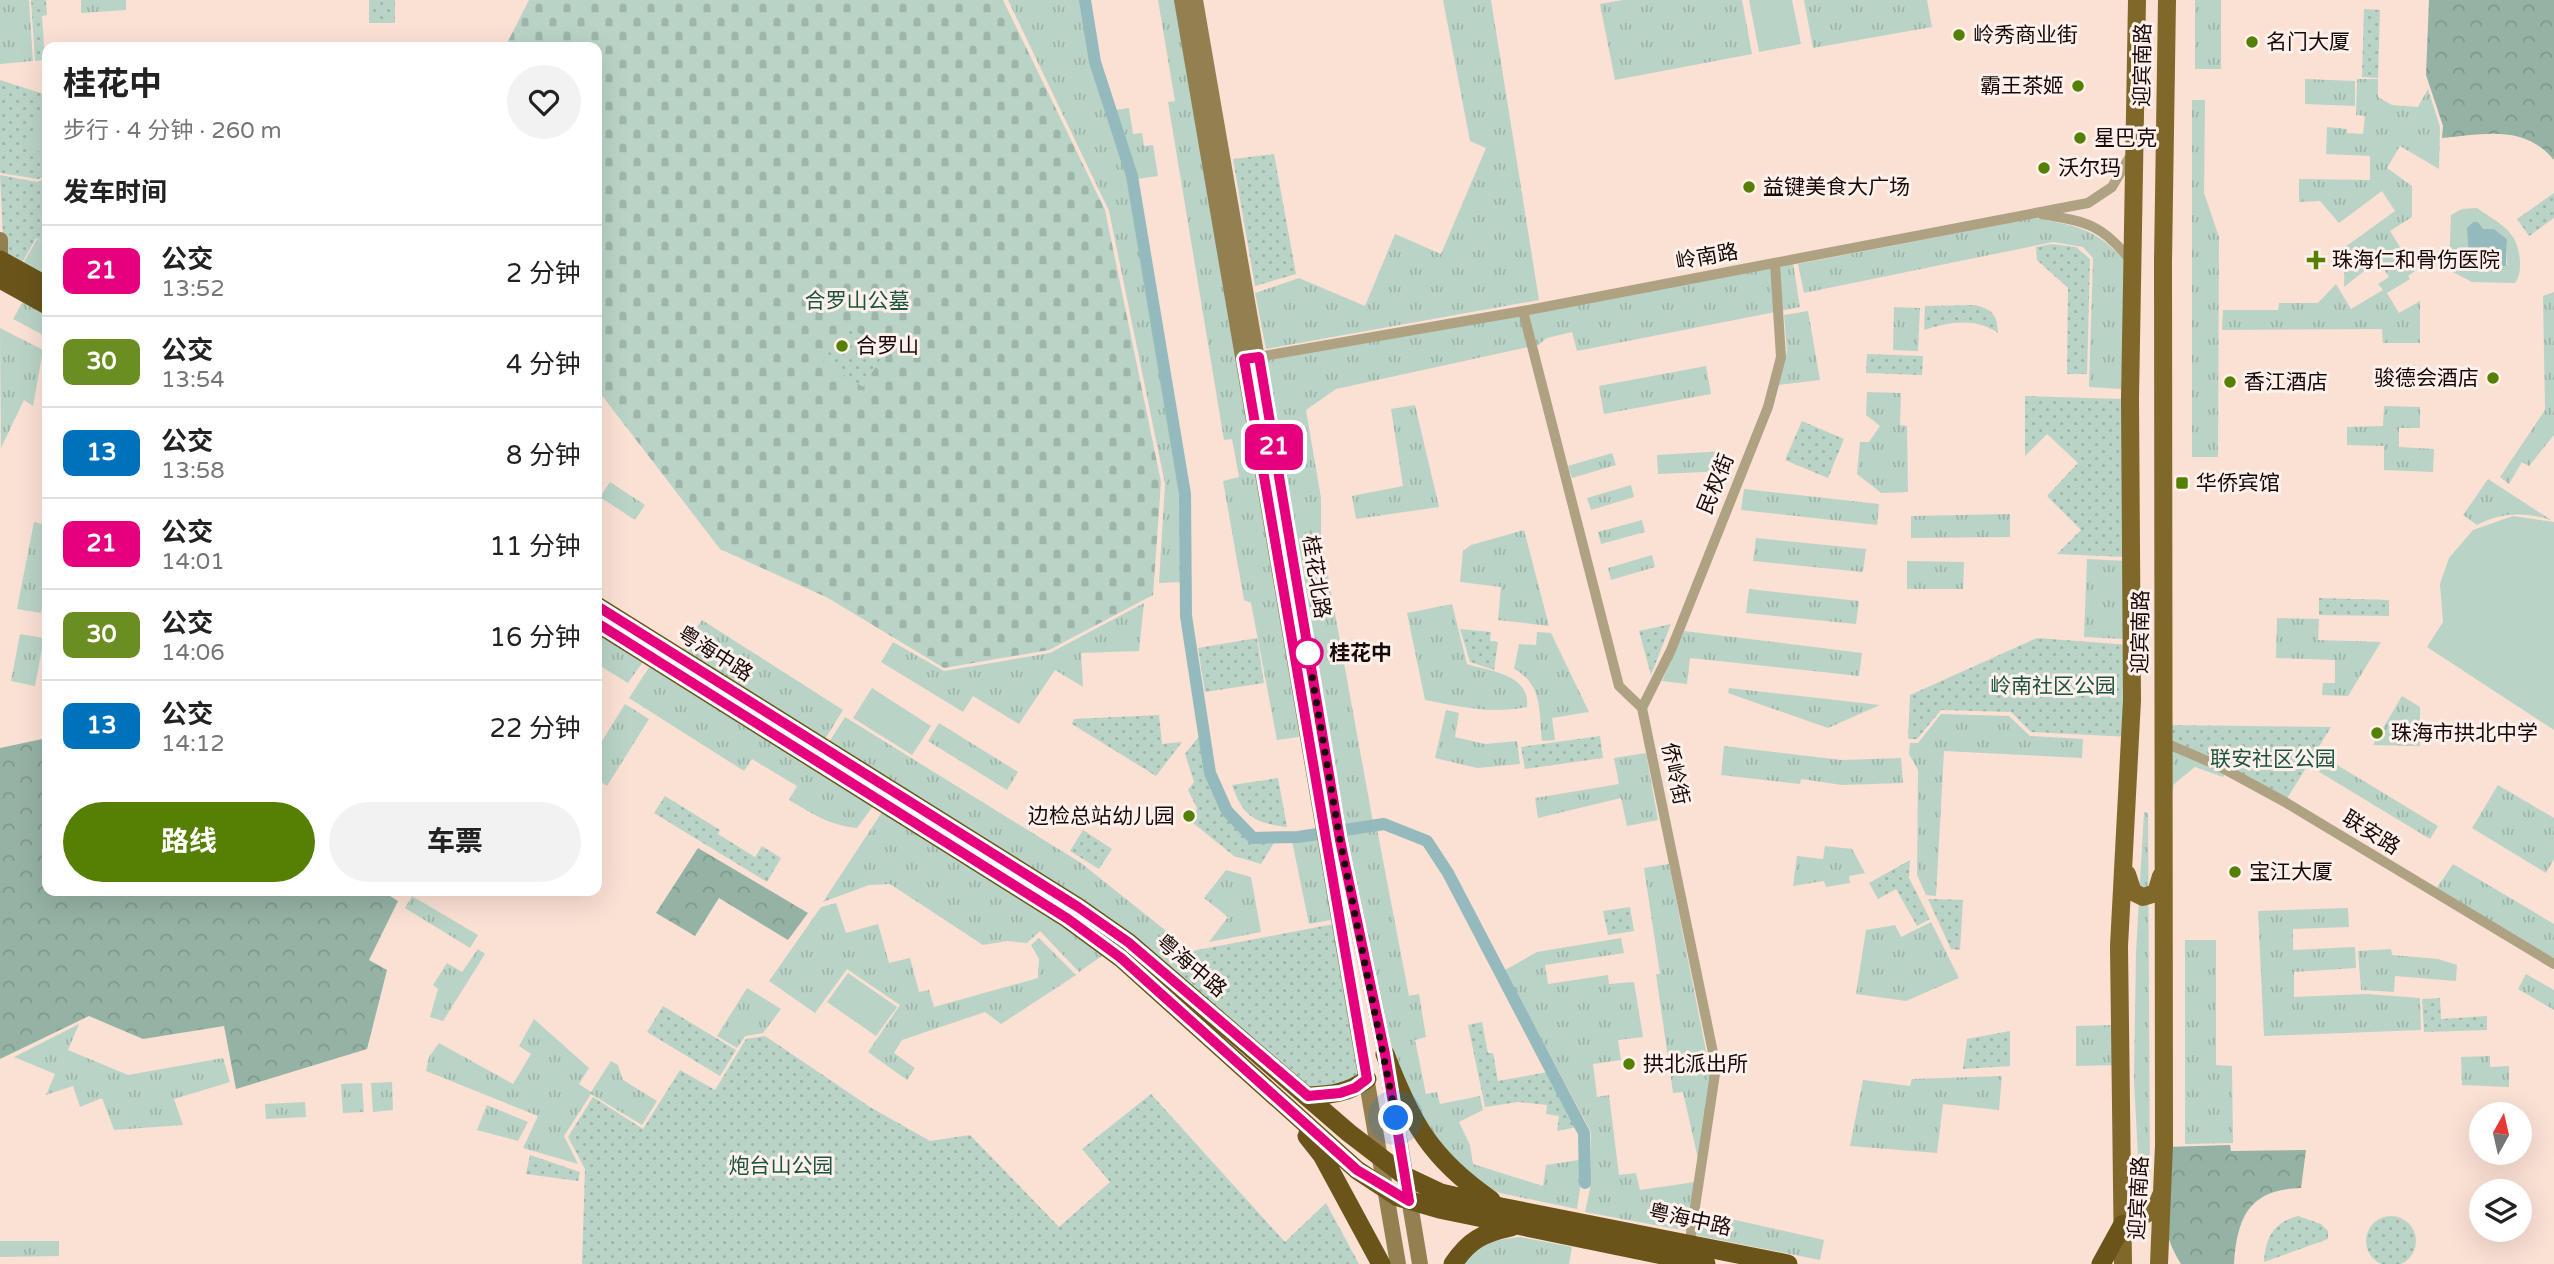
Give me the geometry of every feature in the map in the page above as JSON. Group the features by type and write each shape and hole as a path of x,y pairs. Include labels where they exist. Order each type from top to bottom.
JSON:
{"highway":[{"path":"0,267 42,284"},
{"path":"0,267 42,301"},
{"name":"粤海中路","path":"602,609 1078,907 1128,942 1405,1177 1441,1193 1688,1252 1706,1264"},
{"name":"粤海中路","path":"602,626 1068,919 1121,958 1357,1170 1384,1189 1409,1201 1516,1225 1688,1252 1788,1264"},
{"path":"1385,1054 1406,1110 1429,1143 1451,1170 1501,1207"},
{"path":"1308,1096 1340,1093 1355,1088 1367,1079"},
{"path":"1279,1098 1322,1155 1381,1264"},
{"path":"2101,1264 2123,1224"},
{"path":"1453,1264 1470,1241 1485,1233 1516,1225"}],"main road":[{"name":"桂花北路","path":"1182,0 1252,358"},
{"name":"桂花北路","path":"1195,0 1334,842 1378,1155 1398,1264"},
{"path":"2123,1264 2119,957 2126,867 2132,700 2131,261 2137,0"},
{"name":"迎宾南路","path":"2159,1264 2165,939 2162,868 2163,261 2167,0"},
{"path":"0,240 0,267"},
{"name":"桂花北路","path":"1334,842 1385,1054 1420,1264"},
{"path":"2126,867 2129,886 2143,897 2156,893 2162,868"},
{"path":"2123,1191 2132,1211 2144,1215 2155,1209 2162,1192"},
{"path":"2160,1237 2173,1264"}],"street":[{"name":"岭南路","path":"1252,358 1523,311 2088,203 2112,187 2135,147"},
{"path":"2034,213 2086,222 2113,239 2131,261"},
{"name":"民权街","path":"1642,708 1671,650 1768,407 1781,358 1775,264"},
{"path":"1523,311 1619,686 1642,708"},
{"name":"侨岭街","path":"1642,708 1716,1067 1688,1252"},
{"name":"联安路","path":"2164,742 2217,765 2285,802 2554,964"}],"green space":[{"path":"0,0 29,0 33,61 0,64"},
{"path":"31,0 46,0 47,15 42,16 42,60 35,61"},
{"path":"81,0 126,0 126,10 81,13"},
{"path":"369,0 395,0 395,23 369,23"},
{"name":"合罗山公墓","path":"529,0 1003,0 1105,210 1161,482 1153,595 1049,650 944,668 828,598 720,549 602,396 602,42 508,42"},
{"path":"1008,0 1082,0 1092,59 1130,175 1183,496 1183,582 1159,583 1165,484 1109,211"},
{"path":"1158,0 1180,0 1305,736 1277,740 1251,603 1244,600 1223,481 1239,477 1232,439 1224,440 1168,102 1175,101"},
{"path":"1443,0 1491,0 1539,300 1266,349 1255,293 1299,278 1365,306 1395,234 1441,254 1486,148 1470,141"},
{"path":"1623,0 1742,0 1752,54 1615,80 1600,4"},
{"path":"1749,0 1792,0 1801,44 1759,52"},
{"path":"1804,0 1927,0 1932,27 1813,48"},
{"path":"2195,0 2221,0 2221,69 2195,69"},
{"path":"2429,0 2554,0 2554,160 2543,149 2517,136 2488,134 2442,138 2443,126 2426,75"},
{"path":"2364,9 2380,10 2378,78 2362,77"},
{"path":"2305,79 2355,81 2355,106 2305,104"},
{"path":"2357,79 2378,79 2378,97 2392,105 2418,107 2428,89 2440,127 2439,169 2400,146 2387,168 2412,186 2412,217 2390,231 2415,271 2408,276 2410,279 2387,293 2399,313 2420,301 2420,343 2383,343 2382,329 2222,330 2223,310 2278,310 2279,303 2318,303 2336,284 2351,309 2383,290 2378,284 2389,277 2378,260 2344,287 2345,247 2395,211 2382,191 2339,223 2320,201 2299,202 2299,179 2370,180 2370,156 2326,154 2327,127 2363,134 2365,116 2356,115"},
{"path":"0,80 42,93 42,178 0,173"},
{"path":"2192,100 2205,100 2204,193 2219,237 2218,457 2192,457"},
{"path":"42,102 42,152 27,148"},
{"path":"1129,108 1133,134 1142,133 1144,146 1153,145 1158,176 1136,179 1115,110"},
{"path":"1274,154 1296,274 1255,286 1233,159"},
{"path":"0,175 37,182 42,180 42,241 36,238 19,268 4,259"},
{"path":"2554,193 2554,218 2529,236 2517,219"},
{"path":"2477,208 2512,235 2519,251 2520,262 2515,283 2472,282 2449,270 2451,215 2462,209","holes":["2473,222 2478,222 2482,229 2494,229 2507,239 2507,265 2477,266 2467,230"]},
{"path":"2035,218 2086,231 2106,243 2127,263 2121,389 2089,387 2093,258 2083,247 2053,242 1804,293 1798,264"},
{"path":"37,239 42,242 42,281 20,269"},
{"path":"2052,244 2076,247 2090,259 2087,374 2067,374 2068,288 2037,260 2036,247"},
{"path":"1793,263 1800,307 1577,351 1572,332 1547,338 1538,345 1336,389 1306,410 1321,498 1321,537 1373,822 1342,826 1263,360"},
{"path":"2554,292 2554,435 2529,466 2522,462 2509,484 2500,477 2545,410 2543,296"},
{"path":"26,296 42,305 42,334 13,319"},
{"path":"1974,305 1993,314 1998,333 1971,323 1943,325 1924,330 1925,306"},
{"path":"1894,307 1920,308 1918,351 1893,350"},
{"path":"1808,311 1820,380 1778,385 1787,352 1784,315"},
{"path":"846,325 886,350 863,387 823,362"},
{"path":"0,328 42,349 33,406 24,400 1,448"},
{"path":"1867,354 1923,356 1922,375 1866,373"},
{"path":"1706,366 1711,394 1604,414 1599,386"},
{"path":"1867,392 1901,393 1900,425 1907,426 1908,492 1881,493 1857,474 1860,442 1869,442 1880,426 1866,415"},
{"path":"2025,396 2122,399 2126,557 2057,554 2081,530 2047,496 2078,463 2047,434 2025,456"},
{"path":"1415,405 1439,507 1356,519 1352,496 1403,486 1391,409"},
{"path":"2384,406 2420,407 2420,428 2399,428 2399,447 2434,449 2433,472 2384,470 2384,446 2347,445 2347,427 2383,426"},
{"path":"1802,421 1844,439 1828,478 1785,460"},
{"path":"1726,451 1727,471 1658,474 1657,455"},
{"path":"1612,453 1616,465 1572,478 1568,466"},
{"path":"2488,479 2551,520 2513,515 2477,525 2463,515"},
{"path":"610,482 645,505 635,520 602,498"},
{"path":"1631,485 1634,497 1591,510 1587,498"},
{"path":"1744,489 1879,504 1877,525 1741,510"},
{"path":"2010,514 2010,537 1911,538 1911,516"},
{"path":"2513,516 2554,522 2554,730 2427,647 2443,622 2440,584 2449,558 2473,530"},
{"path":"1642,520 1645,532 1601,544 1598,532"},
{"path":"34,522 42,524 41,613 17,609"},
{"path":"1524,530 1549,626 1498,620 1501,587 1460,582 1463,551 1471,545"},
{"path":"1756,538 1866,549 1863,572 1753,561"},
{"path":"1652,555 1655,567 1611,580 1608,568"},
{"path":"2087,559 2127,561 2124,639 2084,637"},
{"path":"1907,561 1964,562 1963,589 1907,589"},
{"path":"1749,589 1859,601 1856,624 1746,613"},
{"path":"2319,598 2389,600 2389,616 2319,615"},
{"path":"1144,603 1139,651 1081,653 1083,687 1055,670 1019,724 973,696 963,712 881,662 893,642 944,671 1050,653"},
{"path":"1452,604 1467,664 1498,672 1516,681 1526,696 1527,707 1488,710 1425,700 1407,613"},
{"path":"2277,618 2319,619 2318,640 2381,642 2348,696 2322,695 2323,683 2335,683 2335,660 2276,658"},
{"path":"702,620 843,710 822,744 679,654"},
{"path":"1671,624 1651,675 1639,631"},
{"path":"1460,629 1491,632 1490,641 1498,642 1494,670 1470,662"},
{"path":"602,631 645,659 628,683 602,667"},
{"path":"1684,631 1862,653 1859,676 1690,658 1687,684 1662,681"},
{"path":"1537,632 1551,633 1589,712 1552,718 1555,740 1542,741 1535,691 1530,682 1514,669 1519,644 1536,645"},
{"path":"20,634 42,638 35,686 11,681"},
{"path":"1257,638 1264,683 1205,692 1198,648"},
{"name":"岭南社区公园","path":"2037,638 2130,645 2130,737 2031,732 2011,712 1941,710 1917,739 1908,739 1910,695"},
{"path":"652,663 876,802 857,828 830,822 789,800 797,786 752,759 744,771 629,698"},
{"path":"872,688 931,726 912,755 853,718"},
{"path":"1729,688 1880,705 1828,728 1728,693"},
{"path":"2402,696 2420,707 2420,746 2373,745"},
{"path":"625,704 649,719 607,786 602,782 602,741"},
{"path":"1446,710 1459,713 1455,737 1485,744 1517,741 1520,764 1477,768 1435,758"},
{"path":"1941,714 2009,716 2030,736 2083,739 2082,758 1944,751 1936,896 1926,895 1917,875 1918,770 1909,754 1910,743 1918,743"},
{"path":"1159,715 1162,744 1182,742 1156,776 1072,724 1074,719"},
{"path":"845,717 1081,863 1195,954 1310,1092 826,747"},
{"path":"939,723 1018,772 1007,790 928,741"},
{"name":"联安社区公园","path":"2163,725 2331,727 2285,802 2163,742"},
{"path":"1200,735 1211,781 1230,816 1252,840 1275,841 1261,864 1234,856 1193,823 1197,808 1188,790 1194,782 1185,754"},
{"path":"1600,736 1603,758 1525,769 1521,747"},
{"path":"42,739 42,896 390,896 398,901 369,960 387,970 367,1049 236,1089 224,1026 143,1039 89,1016 0,1059 0,748"},
{"path":"2165,744 2226,772 2223,777 2195,767 2174,784 2171,796"},
{"path":"1724,746 1841,760 1901,758 1903,783 1842,785 1801,779 1800,784 1721,775"},
{"path":"1646,753 1658,820 1627,826 1621,798 1538,818 1535,798 1619,784 1614,758"},
{"path":"2319,754 2438,826 2430,839 2311,767"},
{"path":"1278,778 1287,827 1266,823 1252,816 1241,804 1232,785"},
{"path":"2498,785 2554,818 2554,859 2546,873 2472,828"},
{"path":"665,796 720,830 718,834 755,857 762,846 781,858 767,882 654,813"},
{"path":"884,809 1106,953 1079,972 1040,931 1027,943 1007,941 983,945 890,884 869,885 823,902"},
{"path":"2144,812 2148,813 2150,1190 2147,1195 2140,1195 2134,1080 2136,952"},
{"path":"1377,829 1409,996 1419,994 1426,1037 1415,1040 1426,1094 1437,1092 1440,1104 1480,1096 1483,1110 1459,1122 1470,1145 1473,1164 1543,1186 1546,1165 1579,1160 1581,1182 1577,1209 1500,1193 1465,1177 1410,1109 1390,1052 1344,834"},
{"path":"1083,830 1112,849 1099,869 1070,851"},
{"path":"1322,838 1336,919 1309,924 1292,841"},
{"path":"1825,846 1852,849 1865,873 1849,876 1850,883 1826,887 1824,881 1793,886 1797,856 1823,859"},
{"path":"698,848 808,913 788,940 719,898 695,936 656,913"},
{"path":"1910,860 1909,878 1930,919 1917,926 1896,889 1878,899 1869,883"},
{"path":"1669,864 1711,1085 1698,1159 1683,1092 1673,1093 1656,974 1660,974 1644,868"},
{"path":"2453,864 2554,924 2554,959 2436,889"},
{"path":"1226,870 1251,877 1261,932 1209,942 1228,917 1204,898"},
{"path":"412,896 478,935 470,948 405,908"},
{"path":"1928,899 1963,900 1960,950 1951,949"},
{"path":"836,903 846,933 878,924 889,963 910,958 919,992 929,990 934,1007 1038,978 1039,959 1031,945 1039,938 1076,975 1001,1024 985,1012 902,1040 894,1053 915,1068 907,1080 868,1052 900,1005 847,969 815,1013 769,981 821,907"},
{"path":"1630,907 1634,931 1608,935 1603,911"},
{"path":"2348,908 2349,927 2293,929 2293,950 2355,947 2356,968 2294,972 2294,997 2367,994 2420,998 2421,1030 2264,1036 2258,911"},
{"path":"1931,922 1959,978 1906,1001 1856,994 1866,930 1895,925 1901,937"},
{"path":"1339,923 1365,1078 1308,1094 1171,975 1192,951"},
{"path":"1621,938 1624,953 1545,965 1548,984 1608,975 1609,984 1634,982 1643,1037 1618,1040 1621,1060 1593,1064 1597,1097 1609,1095 1619,1175 1636,1173 1640,1190 1695,1182 1687,1231 1585,1212 1590,1189 1591,1132 1505,970 1537,952"},
{"path":"2185,940 2216,940 2216,1065 2232,1066 2233,1143 2185,1144"},
{"path":"478,949 485,954 443,1021 430,1017 438,989 433,985 447,963 462,972"},
{"path":"2391,949 2392,955 2438,959 2457,965 2456,981 2395,976 2394,992 2361,990 2358,951"},
{"path":"848,973 897,1007 876,1036 827,1002"},
{"path":"2526,974 2554,990 2554,1010 2518,989"},
{"path":"747,988 781,1009 763,1033 745,1036 737,1048 717,1036"},
{"path":"2440,998 2441,1019 2487,1016 2487,1030 2424,1032 2422,999"},
{"path":"663,1006 736,1050 720,1076 647,1032"},
{"path":"534,1019 589,1068 579,1084 591,1092 611,1061 618,1065 623,1080 657,1101 642,1125 591,1094 564,1136 578,1164 523,1148 538,1116 426,1071 429,1057 439,1043 513,1084 531,1054 519,1046"},
{"path":"1482,1022 1488,1053 1493,1053 1498,1081 1548,1072 1577,1127 1557,1131 1559,1116 1546,1114 1547,1105 1518,1102 1485,1107 1468,1025"},
{"path":"79,1024 68,1050 128,1075 223,1058 230,1082 174,1099 183,1125 114,1130 102,1098 80,1107 73,1086 46,1095 55,1074 14,1057"},
{"path":"2115,1025 2115,1065 2076,1066 2076,1026"},
{"path":"2010,1031 2010,1066 1963,1069 1967,1039"},
{"name":"炮台山公园","path":"765,1036 870,1107 930,1141 970,1135 1059,1227 1110,1182 1082,1149 1151,1094 1285,1242 1326,1203 1359,1264 582,1264 585,1169 568,1137 593,1097 643,1129 680,1070 715,1090 746,1039"},
{"path":"2490,1056 2490,1067 2509,1066 2509,1087 2462,1085 2461,1057"},
{"path":"2002,1076 1999,1110 1943,1104 1937,1153 1850,1146 1863,1080 1910,1086 1912,1079"},
{"path":"392,1082 393,1110 373,1112 371,1083"},
{"path":"362,1083 364,1112 343,1113 341,1084"},
{"path":"305,1102 306,1117 266,1119 265,1104"},
{"path":"487,1105 528,1122 518,1141 477,1130"},
{"path":"2230,1145 2231,1151 2306,1150 2301,1188 2269,1194 2250,1208 2239,1232 2234,1264 2181,1264 2168,1236 2163,1208 2166,1147"},
{"path":"530,1155 580,1172 578,1181 526,1174"},
{"path":"1700,1212 1824,1240 1820,1260 1695,1235"},
{"path":"2298,1216 2321,1224 2328,1231 2328,1239 2264,1262 2272,1232 2282,1223"},
{"path":"2381,1218 2401,1218 2409,1223 2414,1231 2414,1251 2409,1259 2401,1264 2381,1264 2373,1259 2368,1251 2368,1231 2373,1223"},
{"path":"1520,1237 1572,1247 1569,1264 1462,1264 1475,1251 1488,1244"},
{"path":"0,1241 59,1241 59,1256 0,1257"}],"water":[{"path":"2473,222 2478,222 2483,229 2494,229 2507,239 2506,266 2477,266 2469,258 2467,228"}],"waterway":[{"path":"1085,0 1095,62 1132,176 1185,494 1186,616 1210,773 1227,811 1253,838 1298,837 1384,824 1427,841 1448,873 1584,1133 1585,1183"}],"bus line":[{"name":"21","path":"602,609 1078,907 1128,942 1308,1096 1340,1093 1355,1088 1367,1079 1244,359 1259,357 1340,840 1385,1054 1409,1201 1384,1189 1357,1170 1121,958 1068,919 602,626"}],"place":[{"name":"岭秀商业街","path":"1959,35"},
{"name":"名门大厦","path":"2252,42"},
{"name":"霸王茶姬","path":"2078,86"},
{"name":"星巴克","path":"2080,138"},
{"name":"沃尔玛","path":"2044,168"},
{"name":"益键美食大广场","path":"1749,187"},
{"name":"珠海仁和骨伤医院","path":"2316,260"},
{"name":"合罗山","path":"842,346"},
{"name":"骏德会酒店","path":"2493,378"},
{"name":"香江酒店","path":"2230,382"},
{"name":"华侨宾馆","path":"2182,483"},
{"name":"桂花中","path":"1308,653"},
{"name":"珠海市拱北中学","path":"2377,733"},
{"name":"边检总站幼儿园","path":"1189,816"},
{"name":"宝江大厦","path":"2235,872"},
{"name":"拱北派出所","path":"1629,1064"}],"route":[{"path":"1308,653 1340,840 1396,1118"}]}
